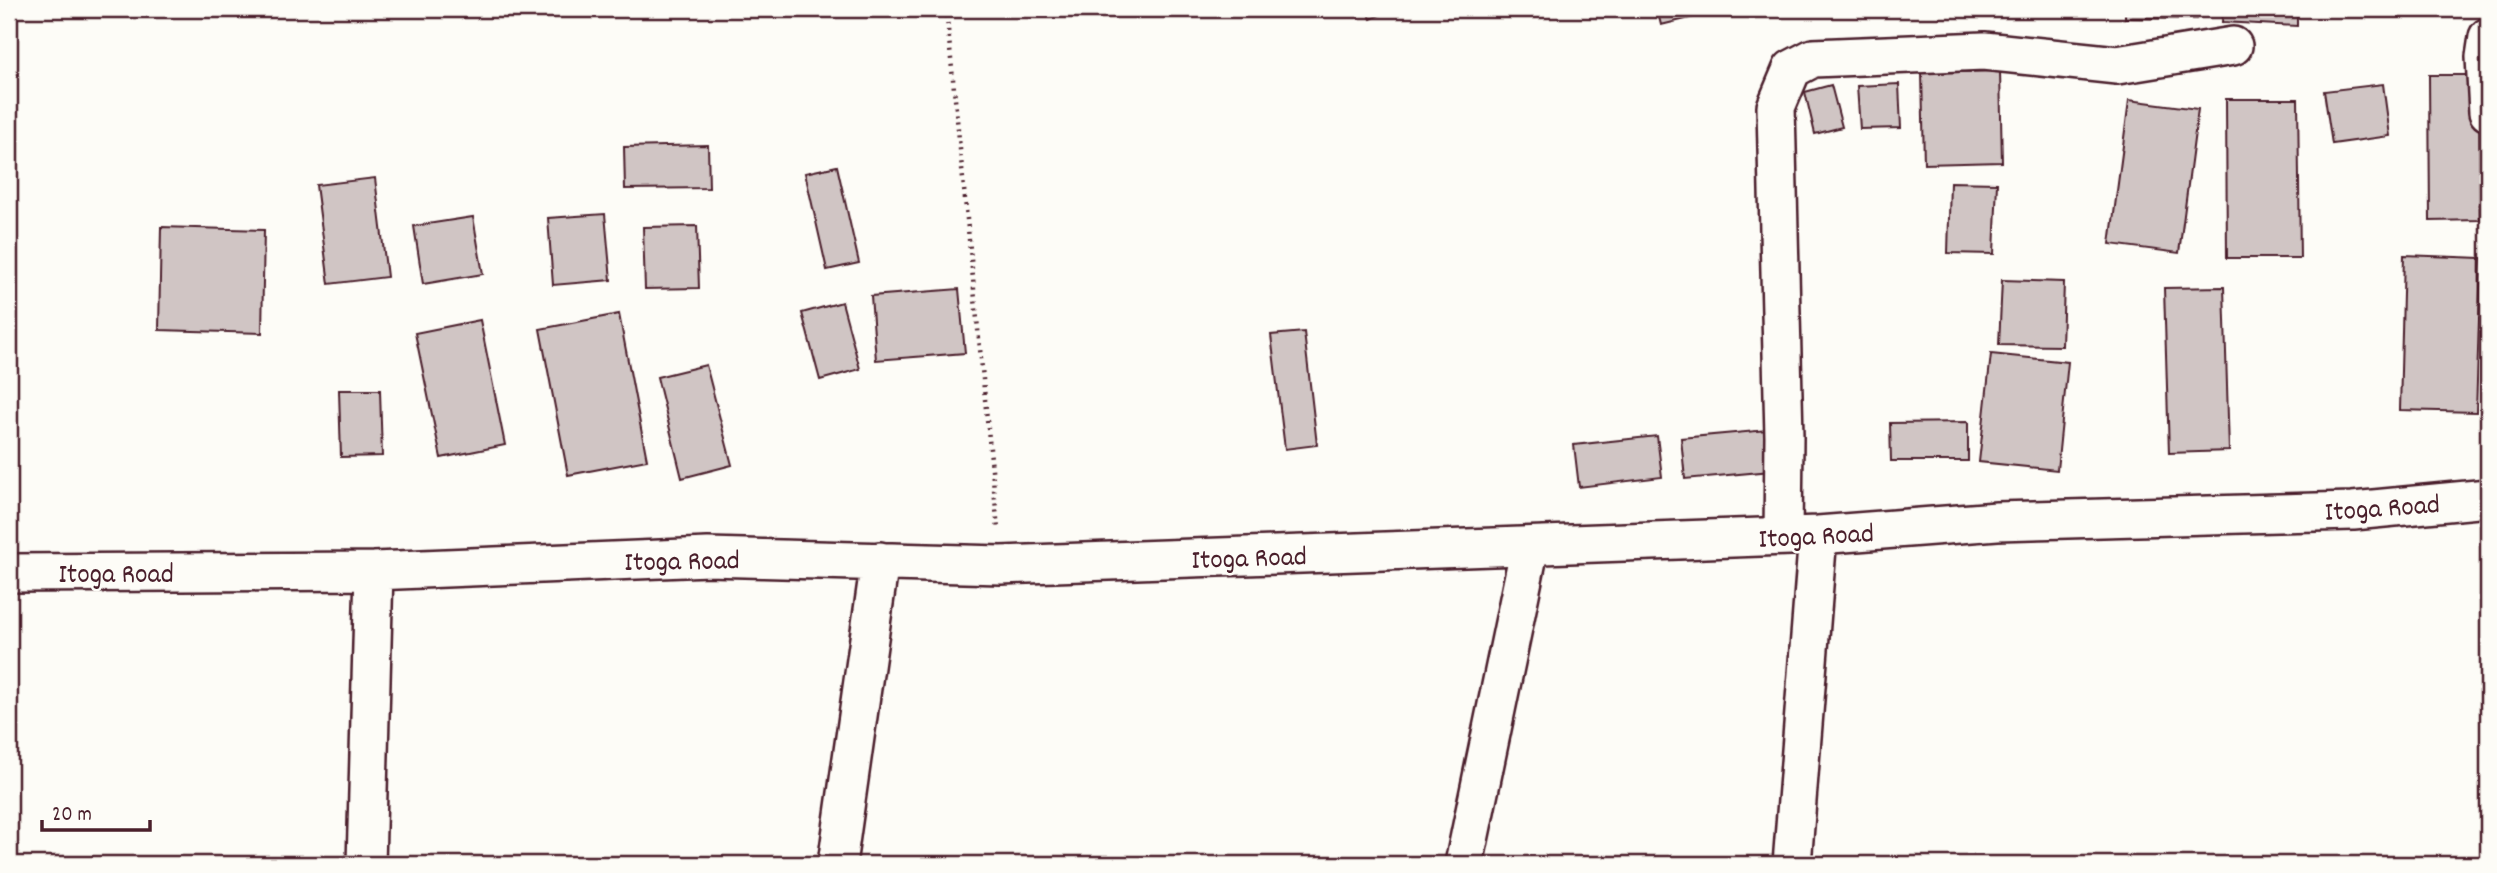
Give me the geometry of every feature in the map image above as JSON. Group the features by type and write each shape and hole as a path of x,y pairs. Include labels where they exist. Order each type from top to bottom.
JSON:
{"street":[{"path":"2488,37 2488,112"},
{"path":"1792,864 1800,536 1784,437 1776,107 1792,69 1812,58 1984,51 2118,65 2233,46"},
{"name":"Itoga Road","path":"9,573 374,571 708,556 1002,565 1800,536 1997,521 2353,511 2488,498"},
{"path":"1464,864 1530,546"},
{"path":"837,864 880,561"},
{"path":"366,864 374,571"}],"path":[{"path":"946,9 1002,565"}],"building":[{"path":"1366,9 1393,9 1371,19"},
{"path":"1657,9 1727,9 1661,25"},
{"path":"2125,9 2197,9 2197,19 2125,18"},
{"path":"2223,9 2297,9 2297,26 2222,22"},
{"path":"2000,71 2002,162 1924,164 1922,73"},
{"path":"2429,75 2479,75 2480,220 2430,221"},
{"path":"1899,84 1901,128 1860,129 1857,86"},
{"path":"2383,84 2390,136 2332,144 2324,91"},
{"path":"1831,85 1842,127 1815,134 1805,92"},
{"path":"2226,99 2298,99 2300,258 2227,258"},
{"path":"2129,100 2198,109 2179,253 2110,244"},
{"path":"708,145 709,188 625,189 624,147"},
{"path":"837,166 859,263 827,270 805,173"},
{"path":"375,178 387,277 329,284 316,185"},
{"path":"1950,182 1997,183 1994,254 1948,253"},
{"path":"605,214 611,280 553,285 548,218"},
{"path":"473,217 483,274 423,284 414,226"},
{"path":"697,226 699,288 645,289 643,227"},
{"path":"161,227 264,230 262,333 159,330"},
{"path":"2404,255 2481,258 2476,412 2400,410"},
{"path":"2002,280 2064,282 2062,346 1999,345"},
{"path":"2224,287 2229,451 2169,453 2164,288"},
{"path":"959,289 965,353 876,360 871,296"},
{"path":"842,302 860,369 820,380 802,313"},
{"path":"619,314 647,460 568,475 540,329"},
{"path":"480,320 505,445 441,458 415,333"},
{"path":"1304,332 1317,445 1285,449 1271,335"},
{"path":"1991,354 2068,362 2057,470 1979,462"},
{"path":"706,365 732,465 682,478 657,377"},
{"path":"339,390 380,390 382,456 341,457"},
{"path":"1968,422 1968,461 1891,461 1890,423"},
{"path":"1767,430 1771,471 1685,479 1681,438"},
{"path":"1657,436 1662,477 1579,487 1574,445"}]}
